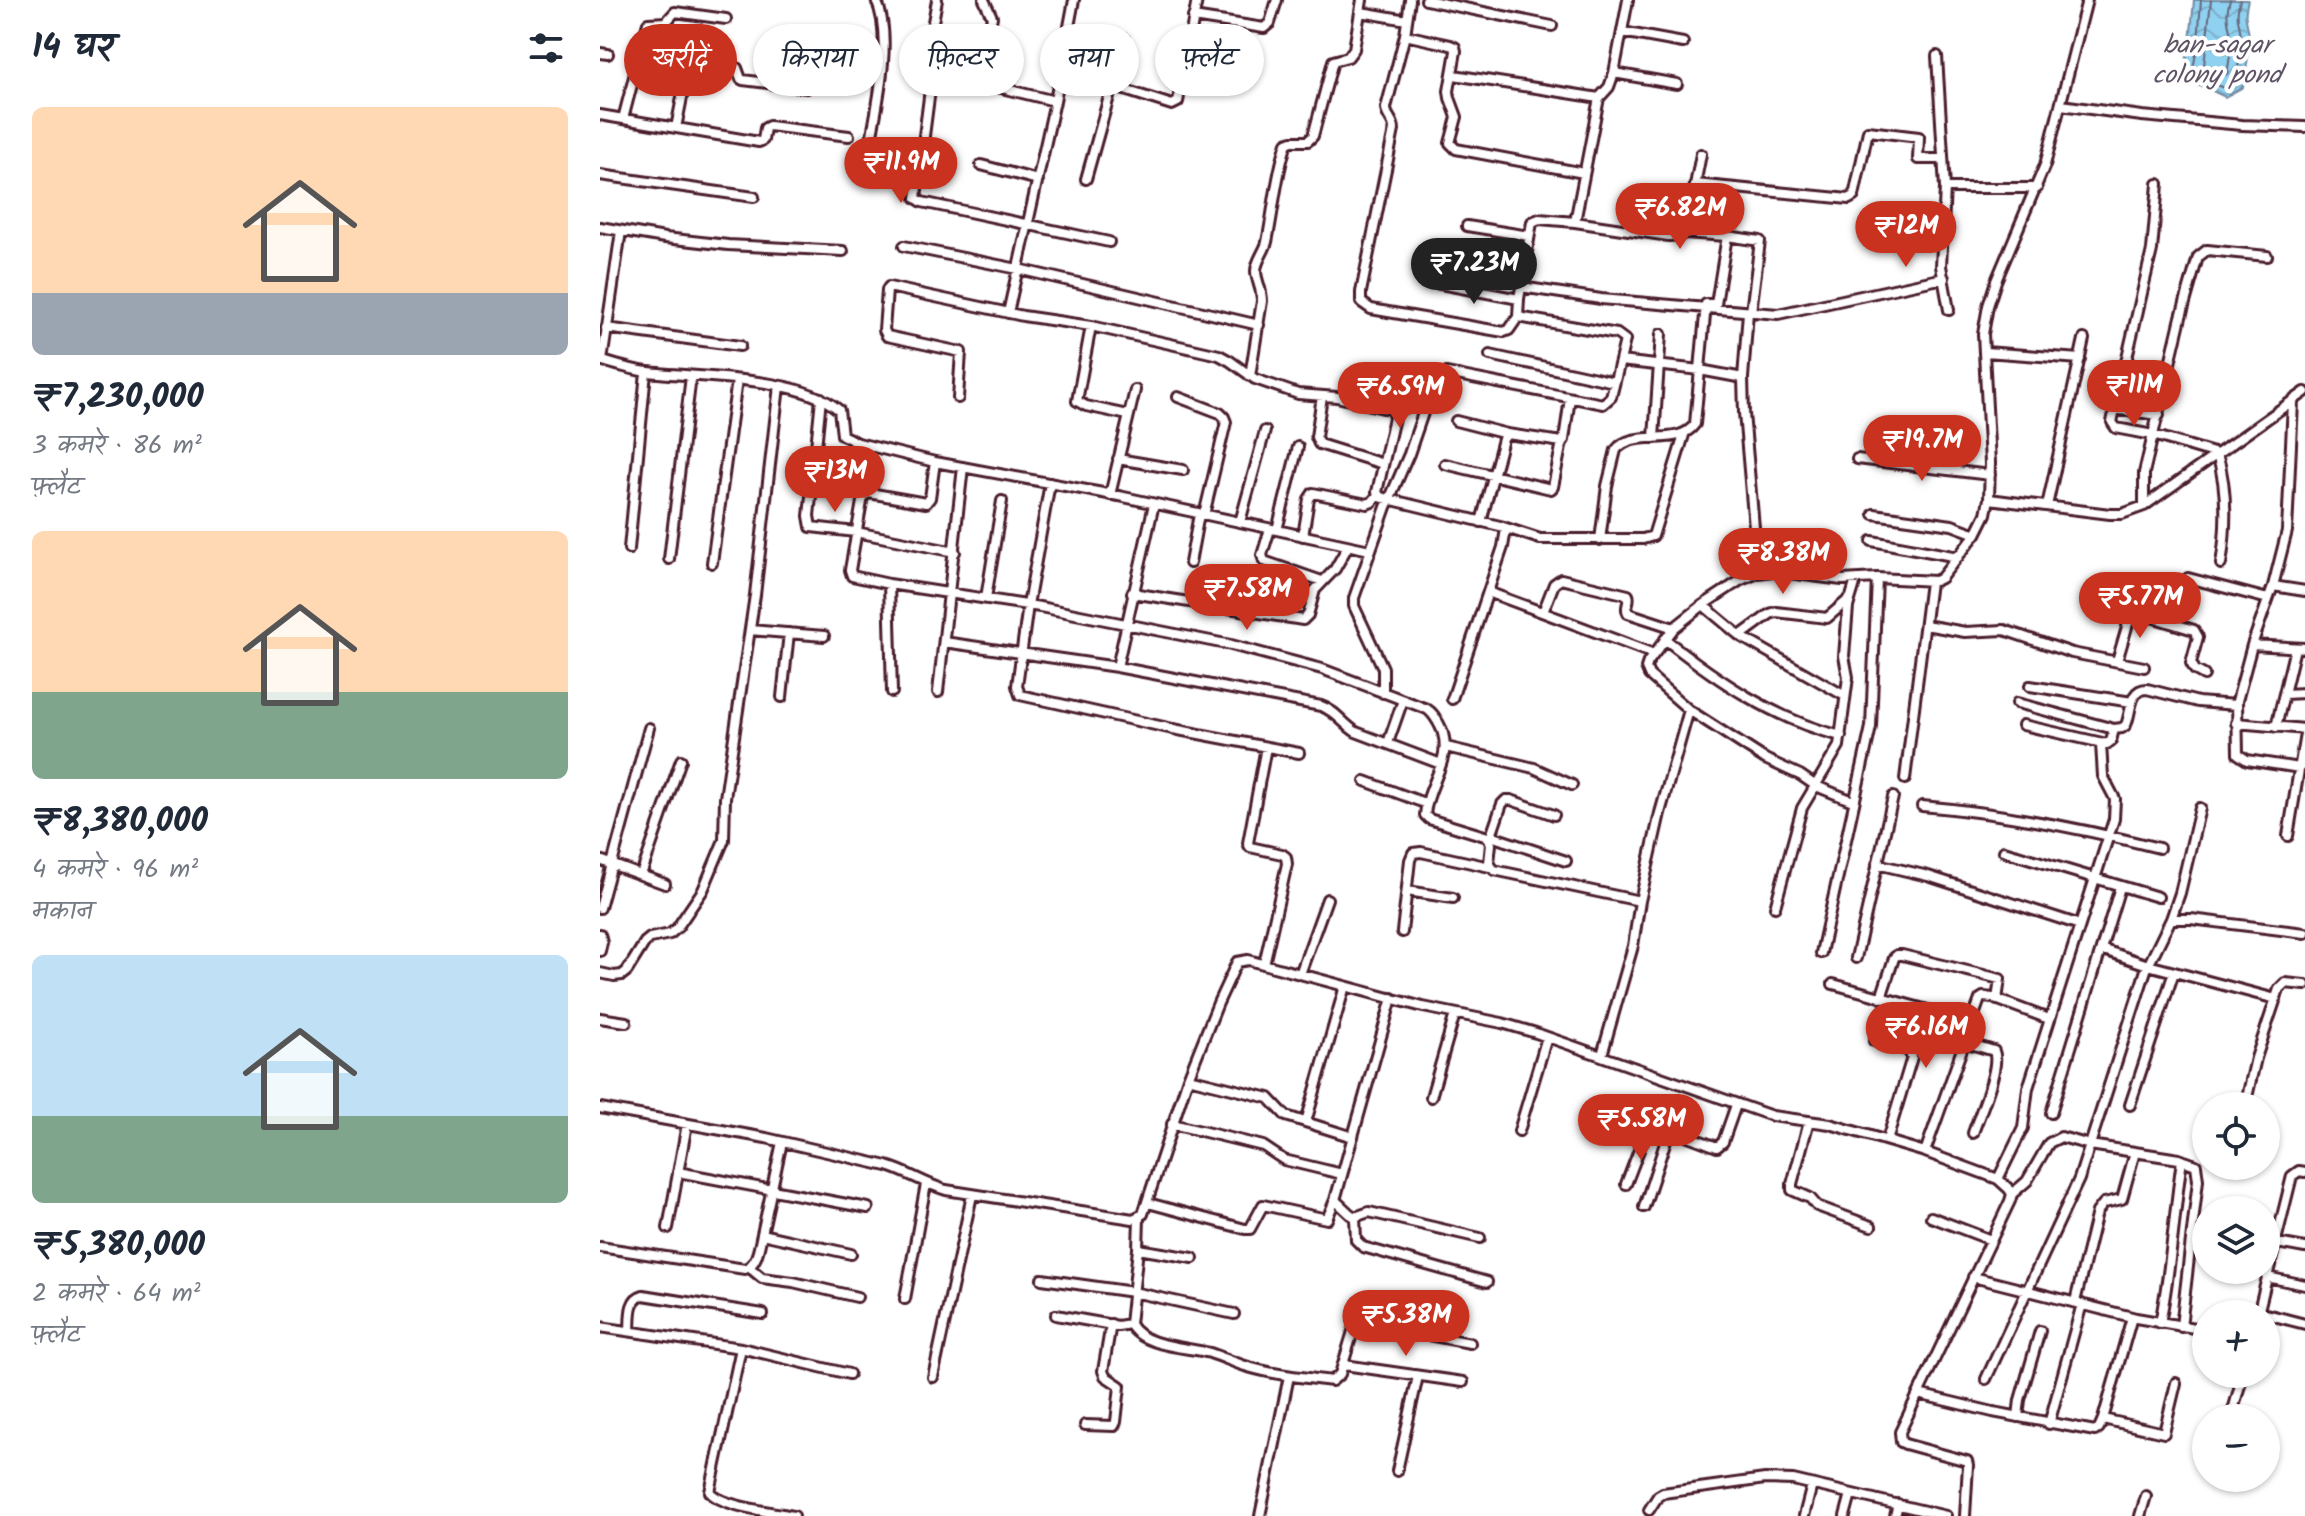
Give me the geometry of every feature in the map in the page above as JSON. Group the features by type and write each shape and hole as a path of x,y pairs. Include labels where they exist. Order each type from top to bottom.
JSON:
{"street":[{"path":"869,151 879,96 884,36 883,18 876,0"},
{"path":"937,0 931,33 921,62 929,67 932,74 916,198 922,202 1109,242"},
{"path":"984,0 992,17 983,53 983,81 1055,101"},
{"path":"1070,24 1074,0"},
{"path":"1139,95 1176,105 1197,0"},
{"path":"1193,17 1264,28 1270,23 1277,0"},
{"path":"1250,376 1262,289 1256,266 1266,246 1285,148 1287,143 1308,141 1313,136 1333,61 1348,57 1354,49 1362,0"},
{"path":"1410,0 1405,35 1386,108 1394,130 1361,302 1371,309 1504,332 1509,330 1518,317 1529,236 1535,220 1575,222 1669,236 1684,233 1760,241 1743,378 1758,573"},
{"path":"1426,0 1552,26"},
{"path":"1575,222 1599,98 1609,87 1614,73 1628,0"},
{"path":"1853,801 1816,786 1750,750 1689,710 1649,675 1646,666 1674,628 1741,580 1758,573 1773,571 1842,580 1877,578 1930,582 1941,578 1976,534 1986,514 1990,475 1983,334 1996,281 2045,165 2087,0"},
{"path":"623,119 648,23 666,22 675,12 726,19"},
{"path":"1361,12 1407,20"},
{"path":"1622,32 1683,43"},
{"path":"1405,35 1455,47 1457,55 1450,98 1457,117 1450,143 1452,147 1584,173"},
{"path":"1937,56 1945,188 1941,236 1949,310"},
{"path":"676,128 688,67 692,61 734,66 741,79 753,81"},
{"path":"1614,73 1677,84"},
{"path":"1454,75 1599,98"},
{"path":"1008,313 1056,96"},
{"path":"1086,179 1109,96"},
{"path":"2061,105 2142,116 2305,127"},
{"path":"600,115 759,142 769,126 849,136"},
{"path":"1695,184 1851,199 1868,131 1919,137 1918,159 1942,159"},
{"path":"1684,233 1701,154"},
{"path":"981,165 1038,180"},
{"path":"600,175 754,197"},
{"path":"2158,184 2152,250 2112,422 2116,428 2153,435 2217,454"},
{"path":"1945,188 2037,188"},
{"path":"1467,226 1529,236"},
{"path":"600,227 728,245 843,251"},
{"path":"621,231 601,360 646,372 791,387 821,398 839,410 845,438 935,462 1370,550"},
{"path":"1378,495 1550,541 1643,539 1653,536 1684,435 1695,424 1705,309 1706,304 1716,304 1727,236"},
{"path":"904,246 1259,325"},
{"path":"2144,506 2144,473 2198,257 2207,250 2267,256"},
{"path":"1521,287 1601,299 1778,314 1944,278"},
{"path":"1435,283 1519,299"},
{"path":"958,398 961,352 887,336 884,330 887,290 892,286 1008,313 1091,326 1219,355 1250,376 1298,394 1348,399 1372,407 1396,409 1424,404"},
{"path":"1383,693 1383,668 1353,602 1354,592 1409,454 1436,375 1443,372 1603,404 1611,397 1625,340 1617,334 1518,317"},
{"path":"1091,326 1077,401 1086,406 1128,415"},
{"path":"606,328 740,346"},
{"path":"1654,438 1661,334"},
{"path":"2047,506 2084,339"},
{"path":"1985,352 2080,359"},
{"path":"1490,355 1614,382"},
{"path":"1620,361 1743,378"},
{"path":"629,549 646,372"},
{"path":"669,559 691,376"},
{"path":"712,563 737,380"},
{"path":"600,973 622,975 645,942 670,934 677,928 703,890 721,850 725,831 725,798 750,630 779,386"},
{"path":"1110,495 1135,390"},
{"path":"1989,499 2122,514 2144,506 2305,392"},
{"path":"1322,396 1316,437 1319,444 1383,464"},
{"path":"1178,397 1220,413 1226,422 1190,563"},
{"path":"821,398 809,525 812,528 856,532 955,552"},
{"path":"1445,464 1552,489 1570,398"},
{"path":"2293,402 2287,531 2236,705 2236,723 2238,754 2243,758 2300,768"},
{"path":"1303,536 1309,499 1313,493 1367,504 1378,495 1396,409"},
{"path":"2113,409 2159,415"},
{"path":"1456,421 1507,434 1562,442"},
{"path":"1240,522 1265,431"},
{"path":"1481,522 1503,439 1507,434"},
{"path":"1600,540 1607,486 1619,445 1628,441 1684,435"},
{"path":"1298,447 1273,530 1262,555 1264,561 1322,581"},
{"path":"2217,454 2226,520 2221,564"},
{"path":"1118,459 1183,470"},
{"path":"1857,459 1990,475"},
{"path":"935,462 928,502 923,504 865,494 856,532 850,570 852,576 1028,605 1231,645 1322,669 1431,711 1445,735 1446,747 1425,815 1429,819 1566,861"},
{"path":"938,692 963,467"},
{"path":"1050,483 1028,605 1018,692 1023,696 1299,753"},
{"path":"986,598 1002,501"},
{"path":"1117,667 1154,504"},
{"path":"1874,514 1952,525 1976,534"},
{"path":"1452,699 1503,547 1506,529"},
{"path":"1872,541 1958,557"},
{"path":"1132,593 1300,621 1308,615 1315,590 1335,569 1348,546"},
{"path":"1821,953 1873,713 1877,578"},
{"path":"2188,578 2268,599"},
{"path":"1543,612 1554,584 1561,579 1628,595 1628,613 1674,628"},
{"path":"1775,907 1802,808 1837,751 1841,736 1848,677 1844,656 1849,599 1856,580"},
{"path":"1905,779 1930,582"},
{"path":"889,584 892,692"},
{"path":"2273,586 2305,591"},
{"path":"1488,592 1654,654"},
{"path":"1740,636 1770,614 1781,612 1827,618 1849,599"},
{"path":"2102,602 2197,632 2191,663 2195,670 2204,675"},
{"path":"1703,605 1740,636 1845,696"},
{"path":"2117,661 2132,610"},
{"path":"1925,625 1965,632 2004,630 2072,653 2144,667"},
{"path":"750,630 824,636"},
{"path":"782,697 789,633"},
{"path":"1665,639 1751,699 1808,727 1841,736"},
{"path":"944,642 1117,667 1321,706 1334,712 1356,732 1441,764"},
{"path":"2252,645 2305,648"},
{"path":"2276,727 2295,648"},
{"path":"2030,686 2132,702"},
{"path":"2017,703 2114,729 2126,725 2136,691 2147,689 2198,702 2236,705"},
{"path":"2284,694 2305,693"},
{"path":"1388,743 1403,700"},
{"path":"1602,1055 1633,946 1660,813 1689,710"},
{"path":"2236,723 2305,732 2288,836"},
{"path":"2023,725 2101,744 2111,741 2114,729"},
{"path":"600,908 649,728"},
{"path":"1998,1179 2023,1128 2028,1088 2116,811 2115,799 2103,776 2101,744"},
{"path":"1264,964 1287,864 1282,854 1250,847 1248,843 1266,747"},
{"path":"1446,747 1534,768 1572,785"},
{"path":"641,875 681,760"},
{"path":"1365,781 1427,804"},
{"path":"1856,958 1893,797"},
{"path":"1490,867 1491,837 1506,800 1554,815"},
{"path":"1922,806 2003,814 2159,848"},
{"path":"1986,1379 2079,1179 2148,965 2180,893 2200,808"},
{"path":"2004,851 2158,897"},
{"path":"1402,932 1413,853 1421,852 1640,901"},
{"path":"600,860 665,884"},
{"path":"1877,864 1928,876 2080,925"},
{"path":"2051,1113 2120,887"},
{"path":"1407,891 1453,898"},
{"path":"1300,974 1327,899"},
{"path":"2171,919 2208,920 2305,933"},
{"path":"600,934 600,951"},
{"path":"2101,949 2148,965 2276,999"},
{"path":"1881,998 1894,958 1902,955 2000,979 1997,1000"},
{"path":"1470,1343 1423,1334 1402,1336 1356,1325 1344,1365 1332,1381 1289,1376 1245,1366 1210,1353 1146,1339 1130,1324 1139,1218 1148,1203 1188,1078 1233,967 1242,960 1502,1023 1772,1116 1830,1124 1887,1140 1998,1179 2012,1194"},
{"path":"2130,1105 2174,972"},
{"path":"2248,1092 2279,989 2285,983 2305,985"},
{"path":"1833,984 1950,1016"},
{"path":"1306,1122 1345,986"},
{"path":"1148,1203 1247,1229 1253,1225 1263,1205 1325,1220 1329,1217 1392,998"},
{"path":"1925,1152 1980,999 1997,1000 2049,1019"},
{"path":"1431,1097 1455,1014"},
{"path":"600,1018 626,1022"},
{"path":"1519,1131 1547,1037"},
{"path":"1874,1041 1908,1050 1912,1057 1887,1140"},
{"path":"1964,1042 1994,1051 1996,1056 1973,1133"},
{"path":"1188,1078 1269,1098 1283,1115 1353,1137"},
{"path":"1626,1184 1649,1124 1670,1128 1717,1147 1723,1142 1736,1105"},
{"path":"600,1108 782,1142 887,1166 902,1170 926,1184 972,1195 1118,1218 1139,1218"},
{"path":"1809,1121 1792,1190 1810,1198 1817,1206 1871,1226"},
{"path":"668,1228 687,1124"},
{"path":"1172,1124 1263,1146 1284,1160 1342,1174"},
{"path":"1644,1207 1670,1128"},
{"path":"1965,1516 1967,1461 1901,1442 1900,1432 2012,1194 2027,1181 2049,1143 2061,1137 2196,1165 2198,1180 2181,1327"},
{"path":"600,1247 739,1269 750,1268 755,1263 782,1142"},
{"path":"2049,1424 2079,1303 2097,1212 2104,1203 2122,1199 2135,1152"},
{"path":"2160,1323 2182,1160"},
{"path":"2280,1226 2292,1176 2299,1171 2305,1172"},
{"path":"678,1172 868,1208"},
{"path":"905,1299 926,1184"},
{"path":"933,1377 972,1195"},
{"path":"1335,1200 1355,1217"},
{"path":"1355,1217 1369,1212 1480,1238"},
{"path":"1355,1217 1356,1240 1363,1247 1487,1282"},
{"path":"1931,1217 1991,1240"},
{"path":"762,1234 851,1254"},
{"path":"2280,1243 2305,1248"},
{"path":"1138,1249 1193,1258"},
{"path":"750,1268 762,1278 857,1297"},
{"path":"1973,1277 2132,1317 2192,1328"},
{"path":"1042,1279 1133,1292 1234,1314"},
{"path":"2280,1280 2305,1285"},
{"path":"630,1331 633,1301 643,1295 763,1314"},
{"path":"1056,1315 1123,1326 1130,1324"},
{"path":"1918,1394 2049,1424 2095,1431 2103,1419 2132,1317"},
{"path":"2280,1318 2305,1324"},
{"path":"1085,1425 1109,1427 1116,1422 1120,1386 1105,1376 1103,1371 1111,1324"},
{"path":"600,1327 741,1348 849,1374"},
{"path":"2018,1417 2040,1331"},
{"path":"741,1348 710,1492 726,1502 794,1516"},
{"path":"1344,1365 1463,1382"},
{"path":"1260,1516 1289,1376"},
{"path":"1397,1471 1418,1376"},
{"path":"2103,1419 2164,1433 2176,1383"},
{"path":"1649,1510 1663,1493 1772,1479 1812,1485 1946,1516"},
{"path":"1804,1516 1812,1485"},
{"path":"1845,1516 1851,1494"},
{"path":"2140,1516 2146,1496"},
{"path":"1895,1516 1898,1504"}],"water":[{"name":"ban-sagar colony pond","path":"2194,0 2248,0 2249,46 2243,87 2225,97 2204,87 2182,82"}]}
